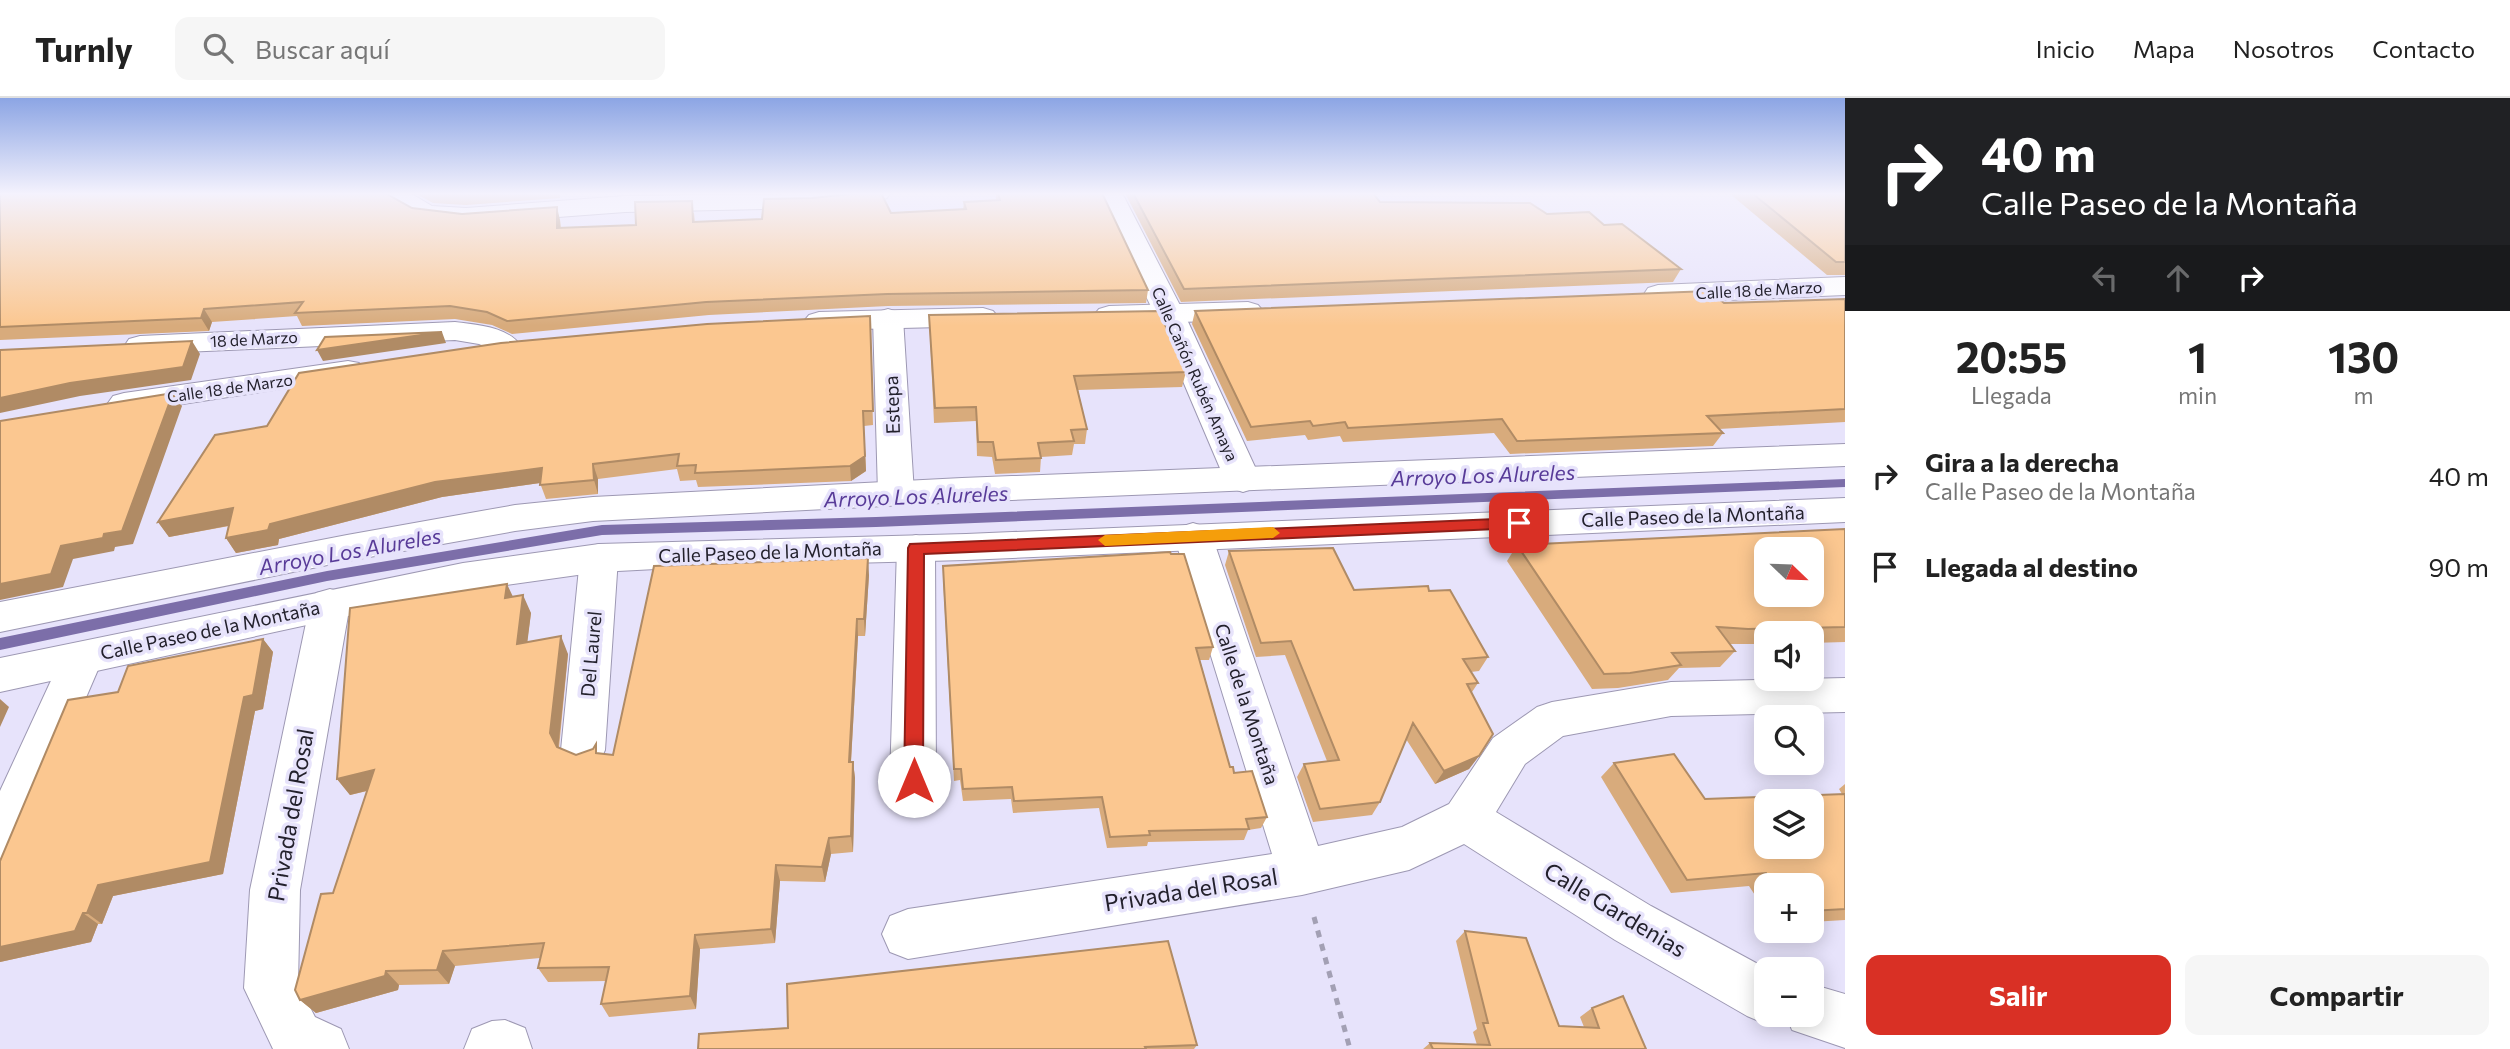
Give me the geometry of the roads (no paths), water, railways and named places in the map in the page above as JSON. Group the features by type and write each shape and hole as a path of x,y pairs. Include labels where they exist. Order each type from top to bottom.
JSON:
{"main road":[{"name":"Calle Cañón Rubén Amaya","path":"1131,237 1169,313 1243,480"},
{"name":"Calle 18 de Marzo","path":"1627,296 1845,286"},
{"path":"1077,316 1275,310"},
{"path":"792,323 888,318 1010,317"},
{"name":"Estepa","path":"888,318 896,493"},
{"name":"18 de Marzo","path":"113,346 455,331 519,344"},
{"name":"Calle 18 de Marzo","path":"93,407 519,344"},
{"path":"0,617 347,548 515,518 593,509 896,493 1845,455"},
{"name":"Calle Paseo de la Montaña","path":"0,675 463,577 599,558 916,548 1845,510"},
{"name":"Calle de la Montaña","path":"1193,536 1302,872"},
{"path":"914,781 916,548"},
{"name":"Del Laurel","path":"583,750 599,558"},
{"name":"Privada del Rosal","path":"319,1049 296,1035 271,988 275,890 330,604"},
{"path":"0,843 82,658"},
{"path":"1466,819 1509,751 1552,720 1671,699 1845,695"},
{"name":"Privada del Rosal","path":"908,934 1302,872 1409,848 1466,819"},
{"name":"Calle Gardenias","path":"1466,819 1633,923 1754,990"},
{"path":"1824,1015 1845,1021"}],"waterway":[{"name":"Arroyo Los Alureles","path":"0,644 327,576 602,530 876,522 1845,483"}]}
